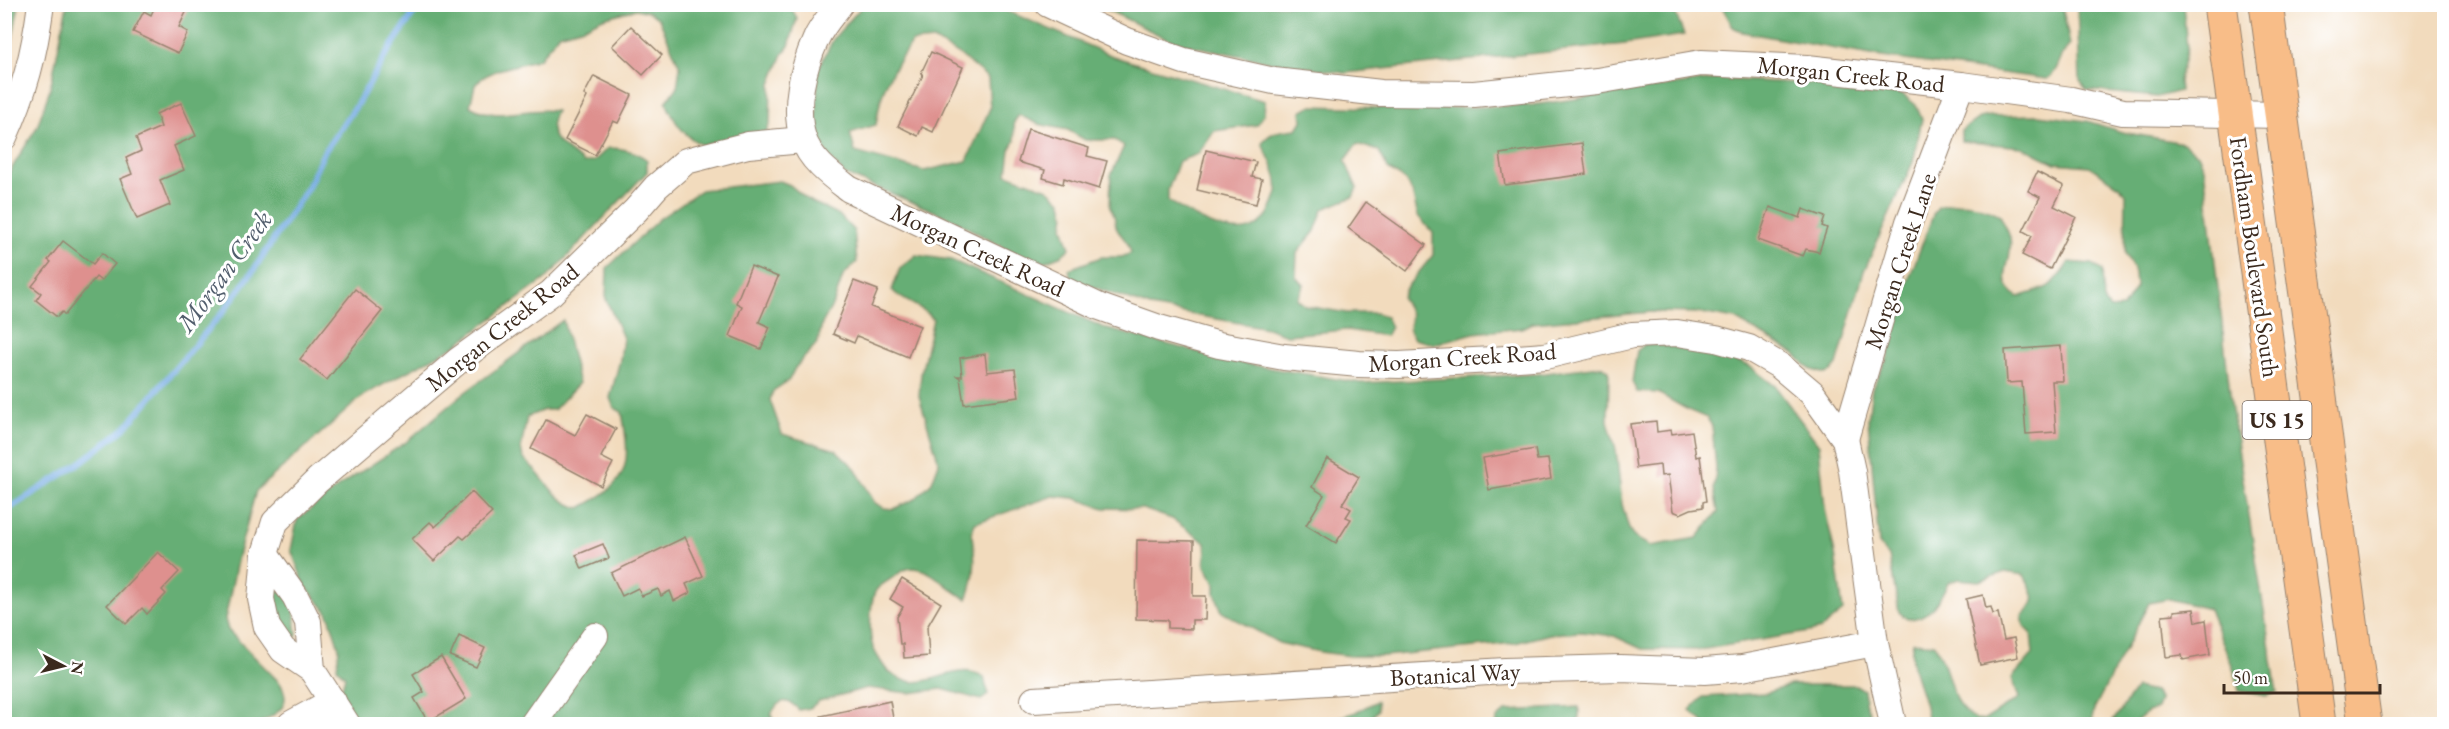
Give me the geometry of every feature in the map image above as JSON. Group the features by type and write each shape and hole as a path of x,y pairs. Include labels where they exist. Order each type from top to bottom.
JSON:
{"highway":[{"name":"Fordham Boulevard South","path":"2220,4 2319,724"},
{"name":"Fordham Boulevard South","path":"2266,4 2365,724"}],"street":[{"path":"4,137 21,99 34,56 41,4"},
{"name":"Morgan Creek Road","path":"840,4 816,37 802,78 800,112 804,140 823,169 849,189 1100,307 1159,328 1230,347 1284,357 1359,364 1399,365 1545,356 1632,335 1677,333 1716,339 1749,348 1780,366 1812,393 1845,439 1852,471 1875,643 1893,724"},
{"name":"Morgan Creek Road","path":"1048,4 1127,41 1184,61 1274,81 1381,93 1473,94 1597,81 1701,63 1807,68 1961,85 2072,100 2123,112 2280,115"},
{"name":"Morgan Creek Lane","path":"1845,439 1909,222 1961,85"},
{"name":"Morgan Creek Road","path":"346,724 312,670 283,650 267,627 261,599 265,554 275,522 318,480 459,360 551,293 636,210 656,187 686,161 747,146 804,140"},
{"name":"Morgan Creek Road","path":"265,554 295,596 308,622 312,670"},
{"path":"533,724 595,636"},
{"name":"Botanical Way","path":"1034,700 1515,670 1742,668 1875,643"},
{"path":"291,724 333,701"}],"green space":[{"path":"789,4 797,18 789,46 783,54 771,84 770,123 765,134 702,145 684,132 666,102 677,88 680,67 659,19 649,12 636,9 559,34 539,59 498,70 483,77 475,85 470,106 480,111 501,114 534,110 556,111 552,120 554,135 563,147 584,163 594,161 608,148 618,149 634,152 647,160 647,172 548,277 456,345 364,395 256,491 238,556 225,619 228,630 280,683 285,698 281,709 257,724 5,724 4,181 37,127 50,89 67,5"},
{"path":"864,4 993,5 1115,57 1265,101 1264,114 1257,125 1214,131 1198,154 1179,161 1168,190 1168,201 1193,216 1222,228 1237,230 1250,229 1262,222 1276,196 1276,177 1262,143 1273,133 1297,129 1302,121 1301,111 1310,106 1420,109 1533,105 1715,79 1841,85 1902,94 1917,106 1922,119 1913,162 1864,271 1837,365 1831,372 1825,374 1810,369 1794,353 1735,319 1701,313 1651,312 1533,323 1522,328 1474,333 1434,344 1414,339 1409,329 1411,315 1402,298 1406,288 1433,255 1433,233 1418,216 1412,192 1405,180 1388,169 1379,151 1357,144 1345,161 1357,188 1353,197 1323,209 1315,231 1297,253 1296,277 1304,285 1297,299 1306,306 1347,313 1377,313 1386,317 1391,327 1386,336 1347,330 1287,335 1267,328 1150,307 1071,279 1069,269 1101,257 1122,257 1131,253 1128,244 1118,231 1114,213 1110,207 1111,175 1124,146 1115,140 1085,140 1068,130 1038,124 1019,115 1014,122 1015,141 1010,150 1007,174 1048,189 1062,202 1065,214 1063,227 1070,248 1062,255 1044,262 1014,254 953,219 844,174 830,158 816,133 818,69 834,38","holes":["933,40 960,55 988,78 990,108 967,161 924,171 855,152 850,133 876,125 884,90 912,42"]},
{"path":"4,5 19,5 5,77"},
{"path":"1097,5 1672,5 1684,35 1625,44 1345,73 1276,63 1174,42"},
{"path":"1721,5 2062,5 2070,45 2055,72 2047,79 1882,57 1742,32 1733,27"},
{"path":"2077,5 2183,5 2187,48 2179,81 2180,91 2157,97 2087,90 2080,81"},
{"path":"2038,115 2087,121 2122,132 2183,143 2198,154 2204,167 2232,410 2277,692 2267,696 2239,691 2230,660 2209,609 2169,599 2149,603 2094,709 2092,719 2100,724 1927,724 1924,703 1912,663 1913,642 1934,644 1963,710 1971,717 1983,721 2019,698 2012,678 2033,654 2031,633 2024,626 2022,616 2031,606 2034,597 2024,575 2005,572 1979,581 1958,579 1948,583 1933,608 1928,612 1922,616 1907,619 1899,612 1889,556 1879,545 1868,420 1872,388 1888,357 1903,295 1933,215 1938,207 1963,203 1977,205 2000,215 2007,229 2011,246 2005,277 2006,284 2010,291 2018,297 2036,292 2053,283 2069,262 2092,264 2102,271 2104,301 2110,309 2123,308 2136,287 2135,273 2125,253 2126,194 2118,185 2089,166 2055,163 2022,147 1961,141 1961,131 1979,118"},
{"path":"780,181 790,185 808,200 839,215 854,231 857,262 843,276 834,302 822,324 818,342 795,368 789,380 773,391 770,400 782,434 836,450 855,468 875,503 884,508 894,509 915,499 932,482 939,463 919,396 921,374 933,319 924,310 892,290 900,268 916,255 951,260 1107,329 1246,364 1361,383 1538,374 1600,366 1609,370 1608,421 1616,450 1622,504 1629,529 1634,537 1650,546 1697,538 1718,512 1714,489 1716,468 1712,426 1707,418 1658,393 1637,392 1632,382 1637,351 1645,344 1710,350 1749,366 1775,386 1819,445 1825,509 1835,554 1843,611 1821,629 1699,650 1642,649 1614,636 1581,632 1550,634 1515,643 1384,656 1351,656 1320,652 1279,643 1222,612 1215,593 1215,583 1205,566 1206,543 1172,519 1143,509 1104,508 1074,498 1053,496 975,523 972,534 974,569 967,599 927,572 912,568 899,573 880,586 875,593 871,615 871,638 876,654 888,671 901,679 913,682 960,672 972,672 984,677 988,695 981,700 942,689 909,693 867,688 819,701 810,708 799,710 791,703 780,703 771,715 775,724 333,724 345,676 337,668 339,648 330,619 326,610 305,586 291,550 297,520 342,484 405,443 460,396 563,320 579,383 554,410 544,410 527,417 521,448 523,458 563,500 580,508 597,498 618,480 624,470 626,459 622,412 614,408 610,398 623,338 606,299 607,268 659,219 701,190"},
{"path":"273,586 293,599 297,635 293,639 285,634 271,606"},
{"path":"1790,685 1856,685 1864,690 1865,702 1875,724 1705,724 1690,710 1703,697 1766,693"},
{"path":"2136,688 2154,692 2160,700 2157,709 2147,712 2133,724 2111,724"},
{"path":"1377,701 1378,710 1366,724 1318,724 1356,712"},
{"path":"1579,707 1579,720 1574,724 1495,724 1506,711"}],"building":[{"path":"156,4 190,4 179,27 188,32 178,53 133,32 144,11 151,15"},
{"path":"631,26 662,55 643,75 612,46"},
{"path":"931,52 963,67 933,132 922,127 918,136 898,126 923,75 921,73"},
{"path":"594,76 632,95 618,123 613,121 595,155 565,140 587,97 584,95"},
{"path":"181,103 196,136 174,146 184,170 160,180 170,205 137,219 120,179 132,174 126,158 141,151 136,138 161,127 156,114"},
{"path":"1028,129 1089,148 1087,156 1107,161 1099,189 1064,178 1063,184 1043,178 1045,170 1018,162"},
{"path":"1582,143 1586,174 1505,185 1500,154"},
{"path":"1206,150 1256,162 1252,177 1262,179 1256,204 1197,190"},
{"path":"2037,172 2064,186 2054,206 2076,217 2050,269 2022,255 2032,236 2023,231 2040,197 2028,191"},
{"path":"1366,202 1426,245 1407,271 1348,228"},
{"path":"1770,207 1800,218 1803,209 1825,217 1822,226 1827,228 1819,252 1806,249 1803,256 1758,240"},
{"path":"63,241 93,264 102,253 115,264 101,281 96,277 65,315 62,312 57,317 36,300 41,293 32,286 51,262 48,260"},
{"path":"751,266 778,277 759,322 770,327 761,349 730,336 742,306 736,303"},
{"path":"854,281 878,290 871,307 920,326 908,357 857,336 854,343 833,334"},
{"path":"355,289 382,311 327,380 300,359"},
{"path":"2061,346 2063,381 2052,381 2056,432 2026,434 2022,382 2007,383 2005,350"},
{"path":"985,354 987,372 1015,369 1019,397 964,404 960,378 957,376 962,376 960,358"},
{"path":"587,414 616,429 601,457 613,463 601,486 531,449 546,420 575,435"},
{"path":"1656,421 1657,432 1671,430 1672,434 1692,431 1696,457 1700,456 1706,501 1703,502 1703,507 1680,514 1673,511 1668,475 1661,476 1660,465 1636,468 1630,424"},
{"path":"1535,449 1537,460 1548,459 1551,479 1489,490 1483,458"},
{"path":"1327,458 1359,477 1342,504 1351,509 1346,517 1351,519 1336,543 1306,525 1324,495 1312,487"},
{"path":"472,492 492,513 464,539 460,536 434,561 412,539 430,522 435,527"},
{"path":"685,537 703,576 686,584 690,593 674,601 670,591 661,596 658,589 642,596 638,588 622,596 611,573"},
{"path":"1137,540 1194,541 1193,596 1206,596 1205,620 1192,620 1192,629 1168,628 1168,620 1136,619"},
{"path":"603,544 609,558 582,569 576,555"},
{"path":"158,552 179,572 162,590 166,594 147,614 142,608 126,624 107,605"},
{"path":"902,579 941,603 927,627 929,656 904,658 897,617 903,607 890,599"},
{"path":"1983,595 1986,608 1991,607 1993,614 1998,613 2004,640 2014,638 2018,657 1980,665 1966,599"},
{"path":"2194,609 2196,622 2206,620 2210,655 2183,660 2182,655 2166,657 2162,615"},
{"path":"459,636 485,648 476,667 450,656"},
{"path":"441,657 466,699 428,722 414,698 424,692 413,674"},
{"path":"890,701 894,724 821,724 821,716"}],"waterway":[{"name":"Morgan Creek","path":"4,512 81,462 125,428 223,312 308,187 324,152 356,106 387,53 420,4"}]}
